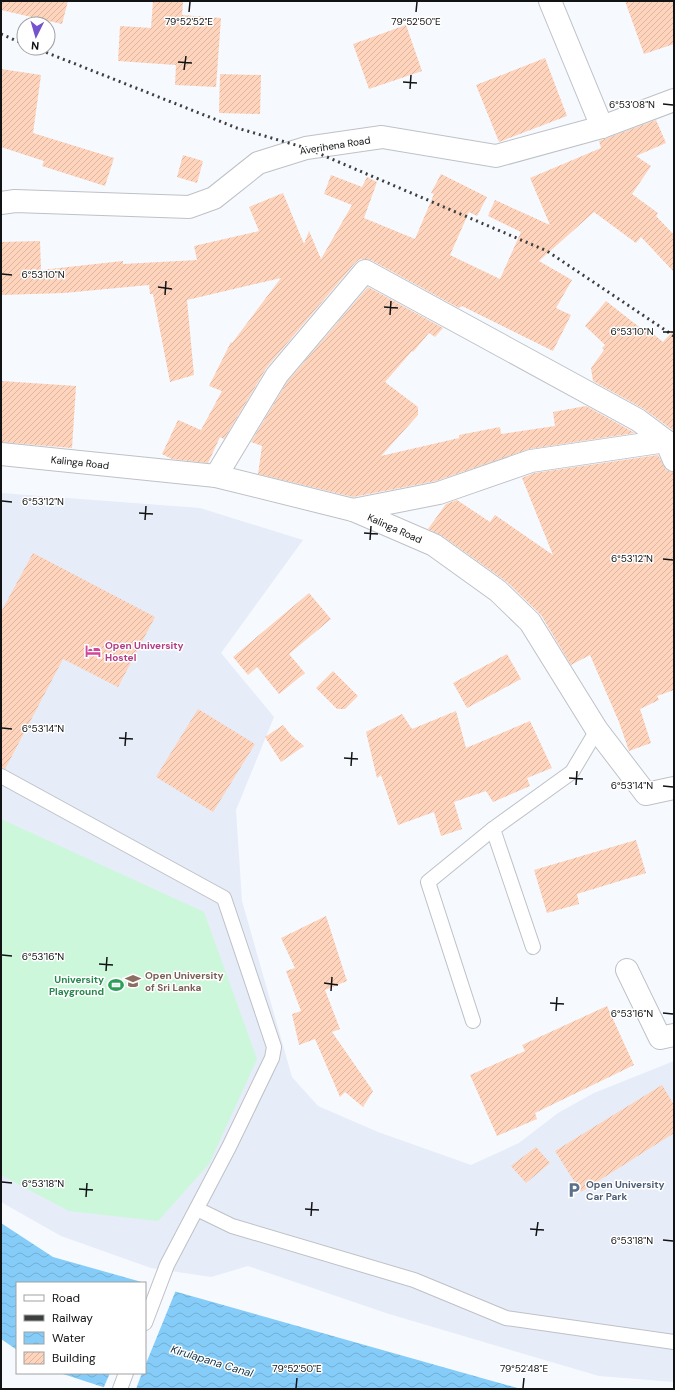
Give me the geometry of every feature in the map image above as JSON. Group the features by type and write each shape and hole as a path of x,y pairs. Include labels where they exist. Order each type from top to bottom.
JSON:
{"street":[{"path":"550,1 602,127"},
{"name":"Averihena Road","path":"1,203 15,201 189,207 214,198 258,163 306,148 382,137 496,156 602,127 674,100"},
{"path":"216,476 277,375 365,271 638,420 666,441 674,460"},
{"path":"353,510 439,493 531,461 666,441"},
{"name":"Kalinga Road","path":"1,454 216,476 353,510 434,545 498,591 530,622 597,730 646,794 674,788"},
{"path":"627,970 660,1038 674,1035"}],"lane":[{"path":"473,1021 428,882 493,829 572,772 597,730"},
{"path":"1,776 224,898 274,1047 272,1058 197,1209 167,1265 146,1320"},
{"path":"493,829 533,946"},
{"path":"197,1209 232,1226 414,1280 506,1318 674,1342"},
{"path":"120,1389 126,1374"}],"shaded area":[{"name":"Open University of Sri Lanka","path":"1,493 200,508 303,540 221,653 274,717 236,810 242,901 292,1077 318,1106 378,1132 471,1165 519,1143 558,1113 594,1093 674,1061 674,1382 599,1376 389,1314 248,1266 211,1277 151,1268 61,1236 1,1202"}],"green space":[{"name":"University Playground","path":"1,819 204,912 257,1059 209,1164 158,1221 69,1211 1,1175"}],"water":[{"path":"1,1223 53,1257 142,1282 16,1282 16,1349 1,1339"},
{"name":"Kirulapana Canal","path":"146,1283 521,1389 109,1389 63,1374 146,1374"}],"pier":[{"path":"147,1281 176,1290 146,1364"},
{"path":"110,1374 142,1374 136,1389 103,1389"}],"building":[{"path":"1,1 68,1 62,24 56,23 56,16 27,16 1,10"},
{"path":"153,1 183,1 182,15 221,18 216,87 175,85 176,65 118,61 120,26 151,28"},
{"path":"625,1 674,1 674,44 644,54"},
{"path":"406,25 422,71 369,89 353,44"},
{"path":"545,58 567,116 499,142 476,85"},
{"path":"1,69 41,75 33,133 114,158 105,186 42,166 44,161 1,147"},
{"path":"220,74 261,75 260,114 219,113"},
{"path":"656,120 666,143 636,156 651,166 632,194 658,213 656,216 674,235 674,272 641,237 636,243 594,212 539,261 572,280 556,308 571,315 553,351 462,306 459,308 371,260 360,259 267,367 224,439 220,437 208,463 172,459 162,454 178,420 201,430 222,391 209,386 231,342 232,343 281,278 187,300 194,375 170,382 153,294 150,294 149,285 64,293 1,295 1,242 40,241 41,270 123,261 123,264 197,260 194,246 259,231 249,207 283,193 304,244 309,231 321,259 352,205 324,194 331,175 362,187 367,177 377,182 364,218 415,239 434,194 431,193 441,174 487,197 477,216 469,212 450,255 500,279 521,232 488,216 495,200 550,225 530,178 601,148 599,141"},
{"path":"183,155 203,161 197,183 177,177"},
{"path":"368,287 443,328 435,337 429,333 385,382 418,407 418,415 381,456 459,438 459,435 500,427 501,434 555,426 553,412 586,406 635,433 529,449 436,481 353,497 258,474 262,446 251,442 287,382"},
{"path":"606,301 643,330 645,327 663,342 674,330 674,431 644,409 593,381 591,368 604,350 602,348 605,345 585,326"},
{"path":"1,381 76,386 72,448 1,442"},
{"path":"658,455 666,470 674,472 674,690 657,696 659,700 640,709 651,743 629,751 619,722 590,655 571,665 541,615 507,582 441,535 428,529 446,504 457,500 490,522 495,515 553,555 522,478 534,473"},
{"name":"Open University Hostel","path":"33,553 155,617 118,687 63,659 5,769 1,768 1,612"},
{"path":"309,593 331,619 289,654 305,673 279,694 257,667 248,675 233,657"},
{"path":"507,654 521,679 467,708 453,683"},
{"path":"333,671 358,696 345,709 337,709 316,688"},
{"path":"198,709 255,744 213,812 156,777"},
{"path":"456,711 466,748 530,721 552,768 527,778 530,786 493,802 486,791 454,802 462,829 441,836 434,812 398,825 381,775 377,778 366,732 402,714 412,729"},
{"path":"283,725 291,735 304,746 281,762 265,737"},
{"path":"636,840 646,873 577,894 579,904 547,913 534,870"},
{"path":"326,916 347,981 325,990 340,1029 332,1032 373,1091 363,1107 345,1092 340,1097 315,1039 299,1045 292,1014 301,1011 286,971 295,968 281,938"},
{"path":"607,1006 634,1065 535,1113 537,1119 497,1136 470,1075 525,1051 522,1045"},
{"path":"662,1085 674,1105 674,1133 581,1192 555,1151"},
{"path":"536,1147 550,1163 526,1183 511,1166"}],"railway":[{"path":"1,34 16,41"},
{"path":"55,56 237,128 306,148 547,251 674,336"}],"place":[{"name":"Open University Hostel","path":"93,651"},
{"name":"Open University of Sri Lanka","path":"133,981"},
{"name":"University Playground","path":"116,985"},
{"name":"Open University Car Park","path":"574,1190"}]}
